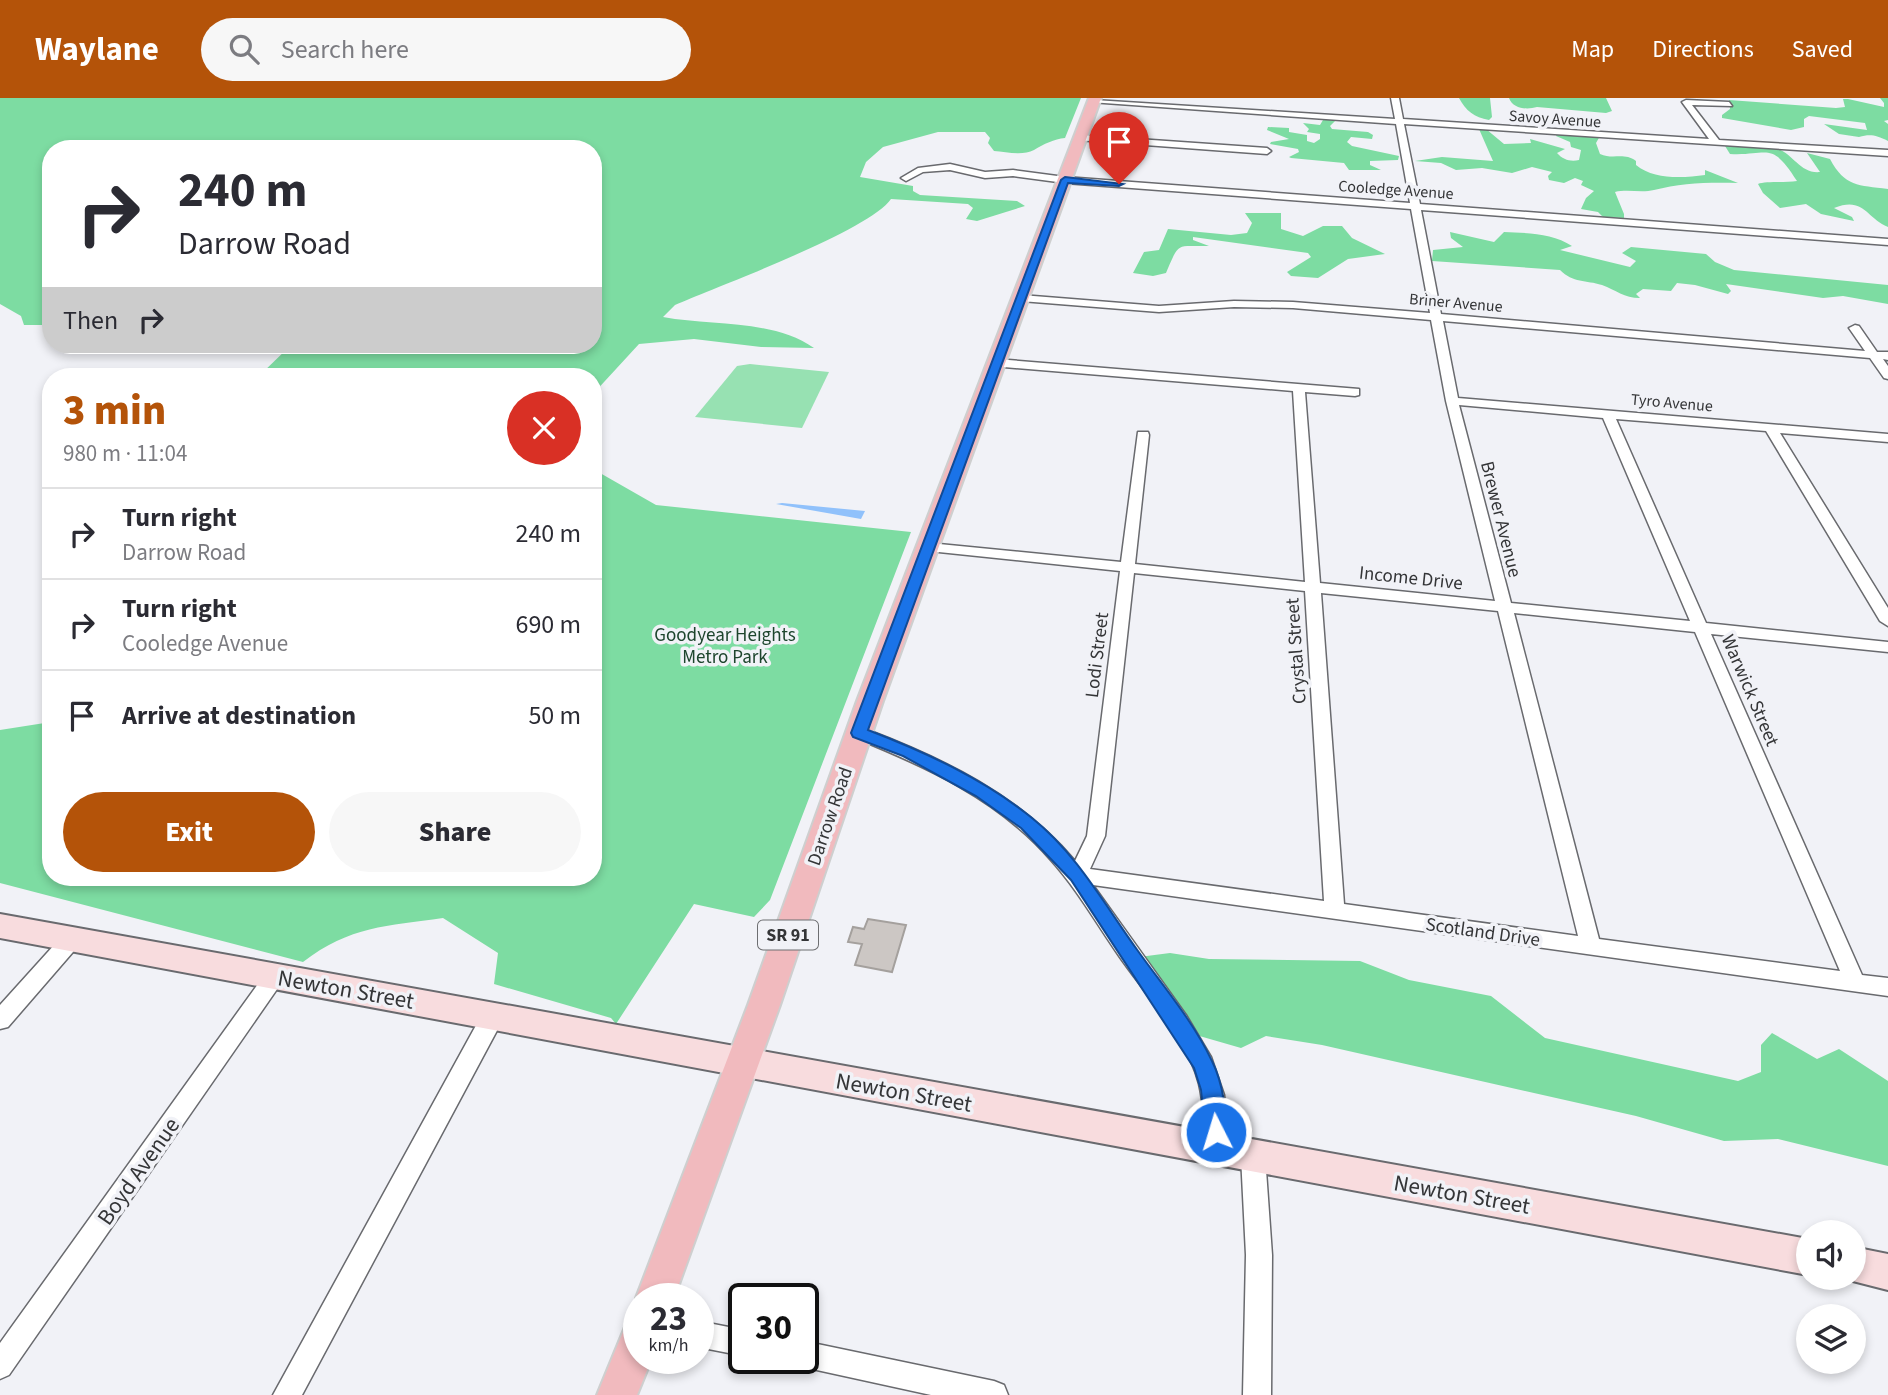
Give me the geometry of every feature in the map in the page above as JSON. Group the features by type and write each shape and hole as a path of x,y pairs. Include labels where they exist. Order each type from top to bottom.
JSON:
{"main road":[{"name":"Darrow Road","path":"660,1283 743,1062 859,733 1094,100"},
{"path":"617,1395 626,1374"}],"street":[{"name":"Brewer Avenue","path":"1395,98 1452,401 1591,946"},
{"name":"Savoy Avenue","path":"1094,100 1888,153"},
{"path":"1716,142 1686,102 1729,104"},
{"path":"1080,138 1267,151"},
{"path":"930,158 938,167"},
{"name":"Cooledge Avenue","path":"906,178 921,170 957,167 985,175 1013,173 1065,180 1888,242"},
{"name":"Briner Avenue","path":"1021,298 1149,308 1278,304 1888,356"},
{"path":"1855,328 1888,375"},
{"path":"996,363 1355,392"},
{"name":"Crystal Street","path":"1299,388 1335,911"},
{"name":"Tyro Avenue","path":"1452,401 1888,438"},
{"name":"Warwick Street","path":"1608,415 1855,982"},
{"path":"1770,429 1888,621"},
{"name":"Lodi Street","path":"1078,875 1096,836 1143,435"},
{"name":"Income Drive","path":"929,547 1888,647"},
{"path":"859,733 930,762 994,799 1038,833 1078,875 1188,1037 1204,1065 1216,1115 1216,1148"},
{"name":"Scotland Drive","path":"1078,875 1888,987"},
{"name":"Newton Street","path":"0,926 1796,1255"},
{"path":"0,1020 72,939"},
{"name":"Boyd Avenue","path":"0,1366 275,976"},
{"path":"287,1395 493,1016"},
{"path":"1253,1156 1259,1255 1257,1395"},
{"path":"1866,1268 1888,1272"},
{"path":"819,1357 994,1395"}],"green space":[{"path":"0,98 1081,98 1065,138 1049,142 1030,152 994,151 985,132 938,132 883,147 866,162 860,177 913,186 913,191 920,195 1017,201 1025,206 977,221 966,219 973,208 968,204 891,199 877,212 824,242 675,305 663,317 760,328 779,332 814,348 761,347 694,339 639,344 602,384 602,368 267,368 282,354 602,354 602,140 42,140 42,325 24,325 21,316 0,304"},
{"path":"1459,98 1490,98 1492,117 1489,120 1475,115"},
{"path":"1509,98 1606,98 1612,111 1606,113 1525,108 1517,106"},
{"path":"1880,98 1888,98 1888,120 1884,121 1888,124 1888,141 1873,136 1839,134 1824,124 1867,130 1865,123 1809,116 1804,119 1804,127 1791,130 1722,118 1730,109 1729,100 1836,108 1845,107 1843,99 1848,99 1884,107"},
{"path":"1323,120 1336,120 1330,126 1332,129 1368,132 1373,135 1372,139 1351,137 1347,142 1352,146 1399,156 1398,160 1370,161 1370,165 1381,170 1349,170 1344,163 1291,158 1289,157 1299,152 1298,149 1270,144 1289,139 1267,130 1268,127 1289,128 1289,132 1307,135 1307,141 1314,143 1320,139 1320,134 1307,132 1309,129 1303,123 1320,125"},
{"path":"1479,129 1486,129 1504,144 1531,143 1530,139 1565,149 1557,153 1564,159 1573,161 1579,160 1581,150 1571,147 1570,142 1556,136 1557,133 1600,136 1596,143 1600,154 1632,158 1636,165 1651,173 1687,177 1705,175 1705,170 1738,183 1695,184 1649,191 1615,192 1624,218 1603,217 1598,212 1581,209 1586,198 1594,191 1581,185 1583,181 1575,178 1564,183 1549,180 1548,176 1552,172 1532,167 1512,173 1482,168 1456,170 1441,163 1415,161 1442,157 1493,161"},
{"path":"1725,146 1776,148 1813,172 1820,172 1807,153 1830,159 1847,180 1888,189 1888,227 1858,206 1844,205 1834,208 1852,217 1854,221 1821,214 1806,204 1780,208 1763,193 1758,184 1797,181 1781,160 1768,153 1730,154"},
{"path":"1245,213 1281,213 1281,229 1303,236 1323,226 1342,226 1352,238 1385,254 1348,259 1318,278 1291,276 1287,272 1311,257 1308,253 1193,237 1193,240 1209,246 1180,248 1166,273 1153,276 1133,273 1144,252 1159,250 1168,229 1231,235 1247,233 1252,223"},
{"path":"1450,232 1494,242 1504,232 1548,236 1572,246 1560,250 1630,267 1636,261 1622,253 1631,247 1706,254 1715,262 1734,270 1888,285 1888,304 1843,296 1823,298 1726,284 1731,291 1728,294 1677,283 1671,291 1643,289 1636,294 1640,298 1634,298 1602,285 1575,279 1560,270 1432,261 1433,250 1463,247 1451,238"},
{"path":"750,364 829,372 802,428 695,417 737,366"},
{"name":"Goodyear Heights Metro Park","path":"602,474 656,505 911,532 770,900 754,917 694,904 616,1024 611,1018 494,984 498,953 443,918 386,926 353,934 320,950 303,962 0,883 0,730 42,723 42,886 602,886"},
{"path":"1170,953 1209,959 1360,961 1409,980 1491,996 1545,1038 1738,1081 1761,1072 1761,1045 1772,1033 1817,1059 1839,1049 1888,1081 1888,1166 1778,1139 1724,1141 1636,1116 1322,1045 1266,1036 1241,1048 1196,1035 1139,957"}],"water":[{"path":"776,504 865,511 861,519"}],"building":[{"path":"868,919 906,925 892,972 855,965 862,944 848,942 853,927 864,929"}],"route":[{"path":"1119,184 1065,180 859,733 909,752 962,778 1027,823 1078,875 1188,1037 1204,1065 1212,1090 1216,1132"}]}
